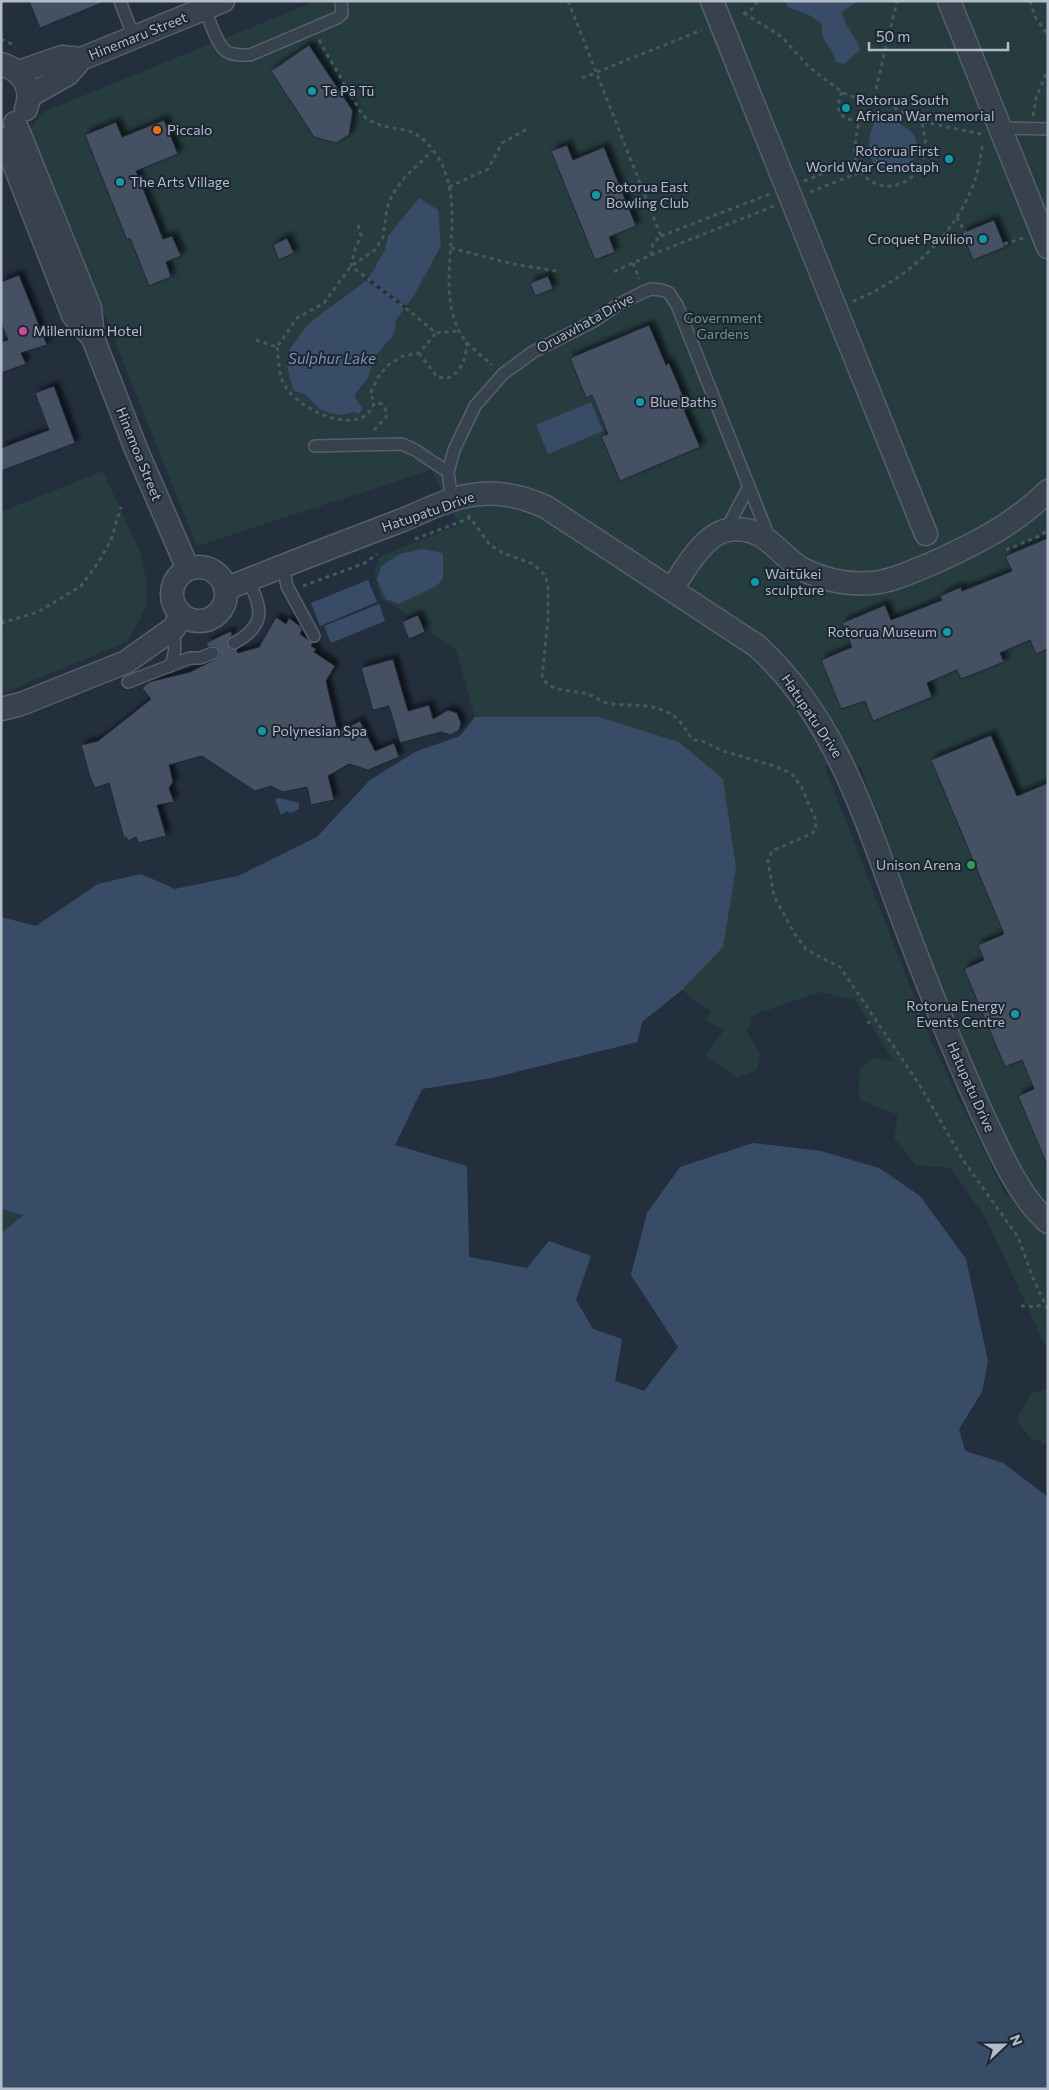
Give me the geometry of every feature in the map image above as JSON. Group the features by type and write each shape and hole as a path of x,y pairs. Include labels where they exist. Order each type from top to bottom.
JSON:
{"street":[{"path":"712,1 926,534"},
{"path":"949,1 1048,247"},
{"name":"Hinemaru Street","path":"29,96 68,74 81,59 134,38 201,6"},
{"name":"Hinemaru Street","path":"10,68 62,57 81,59"},
{"path":"6,130 25,111 29,96 28,87 10,68"},
{"name":"Hinemoa Street","path":"6,130 90,308 93,338 136,449 188,569"},
{"name":"Oruawhata Drive","path":"726,530 735,529 752,532 770,541 800,568 813,574 844,583 874,583 907,574 962,550 1013,521 1026,512 1048,491"},
{"name":"Hatupatu Drive","path":"226,589 283,565 452,501 473,495 491,494 535,502 546,507 745,636 769,657 800,694 836,750 861,805 932,997 962,1070 1018,1184 1031,1204 1048,1222"},
{"path":"672,588 704,544 718,533 726,530"},
{"path":"1,709 21,704 114,668 140,654 177,622 202,622 210,620 224,607 226,598 226,589 223,582 212,570 196,567 188,569 176,580 172,588 177,622"}],"lane":[{"path":"120,1 134,38"},
{"path":"201,6 226,51 250,55 337,18 342,14 341,1"},
{"path":"1000,128 1048,129"},
{"name":"Oruawhata Drive","path":"448,472 454,450 468,419 484,394 503,374 533,352 587,325 634,295 650,289 657,289 668,293 677,305 770,541"},
{"path":"315,446 402,444 415,450 448,472 452,501"},
{"path":"726,530 749,486"},
{"path":"283,565 286,586 314,636"},
{"path":"234,643 250,633 256,625 259,616 259,603 248,580"},
{"path":"177,622 180,648 190,658"},
{"path":"170,666 174,660 177,622"},
{"path":"128,682 190,658 200,658 213,653"}],"path":[{"path":"568,1 661,236"},
{"path":"874,97 897,1"},
{"path":"1030,1 1035,17 1048,36"},
{"path":"744,13 782,37 809,67 842,92 863,100 874,97 922,123 985,134 975,181 957,217 933,246 904,274 863,298 836,308"},
{"path":"582,78 721,22"},
{"path":"313,28 364,117 394,130 405,130 417,134 432,151 445,171 452,204 450,292 458,331 503,374"},
{"path":"1032,121 1036,98 1048,69"},
{"path":"842,92 839,112 845,118 860,122"},
{"path":"863,100 856,146 857,160 861,172 868,180 882,185 895,186 909,181 920,167 925,154 925,137 922,123"},
{"path":"449,187 488,169 502,143 529,128"},
{"path":"350,266 375,250 383,237 387,208 394,190 432,151"},
{"path":"613,272 789,193 857,160"},
{"path":"651,255 653,244 661,236 789,193 861,172"},
{"path":"957,217 965,232"},
{"path":"358,225 361,236 350,266 324,303 297,318 277,347 284,385 291,394 309,409 335,419 352,419 364,417 376,402"},
{"path":"1004,244 1026,236"},
{"path":"452,248 505,262 556,272"},
{"path":"633,263 640,282"},
{"path":"350,266 436,333"},
{"path":"370,444 373,431 387,414 384,406 371,397 370,391 383,370 398,358 419,353 436,333 458,331"},
{"path":"256,340 277,347"},
{"path":"419,353 437,377 448,378 459,371 463,363 467,341"},
{"path":"452,501 470,518 490,545 503,554 533,564 544,574 548,584 548,618 542,678 546,684 563,691 588,694 611,704 646,704 667,712 683,724 693,740 702,741 723,751 774,766 791,774 801,786 811,808 816,828 813,833 772,851 768,861 774,896 794,934 816,956 840,967 876,1019 919,1084 963,1160 1018,1237 1048,1310"},
{"path":"1,623 38,612 81,586 98,563 111,540 121,506"},
{"path":"408,541 470,518"},
{"path":"998,553 1040,536 1048,530"},
{"path":"300,588 365,563 373,555 382,552"},
{"path":"868,1024 876,1019"},
{"path":"1021,1306 1035,1307 1044,1304"}],"green space":[{"name":"Government Gardens","path":"316,1 1048,1 1048,1207 1034,1194 928,964 861,767 824,765 933,1045 1004,1192 1048,1227 1048,1352 987,1220 951,1168 916,1165 894,1138 898,1115 859,1100 860,1069 875,1057 894,1062 855,1000 821,992 753,1015 747,1032 760,1054 757,1070 737,1078 705,1056 724,1030 706,1021 710,1011 682,990 642,1022 637,1042 492,1078 422,1088 395,1145 467,1166 469,1257 527,1268 549,1241 591,1256 576,1300 593,1329 622,1339 615,1381 644,1391 678,1347 631,1275 647,1213 680,1167 753,1143 821,1151 879,1168 920,1196 966,1259 988,1361 982,1392 959,1429 965,1451 1003,1463 1048,1497 1048,2089 1,2089 1,917 36,926 98,884 141,874 175,889 238,876 317,837 370,780 415,752 460,736 475,717 456,650 395,606 382,600 374,574 379,557 459,525 431,470 197,546 30,130 43,112"},
{"path":"103,471 140,552 146,578 147,605 128,641 1,694 1,512"},
{"path":"1048,1388 1048,1445 1030,1438 1017,1419 1031,1394"}],"water":[{"path":"785,1 859,1 842,12 843,18 860,50 844,64 836,62 822,35 822,24 809,15 788,7"},
{"path":"878,111 904,126 915,136 917,143 916,151 911,165 905,172 882,173 871,159 869,151 870,136"},
{"name":"Sulphur Lake","path":"419,198 438,210 441,246 414,295 396,320 392,337 375,356 368,378 355,394 355,398 363,409 358,414 354,412 341,415 329,413 320,409 306,395 293,390 287,365 290,349 308,324 370,276 385,250 388,236"},
{"path":"591,402 603,431 548,454 536,425"},
{"path":"422,549 443,553 443,579 436,586 399,604 386,599 377,580 381,566 400,554"},
{"path":"368,580 377,602 320,626 311,603"},
{"path":"379,604 385,621 331,643 324,626"},
{"path":"475,717 599,717 679,742 723,779 736,868 723,947 682,990 642,1022 637,1042 492,1078 422,1089 395,1145 467,1166 469,1257 527,1268 549,1241 591,1256 576,1300 593,1329 622,1339 615,1381 644,1391 678,1347 631,1275 647,1213 680,1167 753,1143 821,1151 879,1168 920,1196 966,1259 988,1361 982,1392 959,1429 965,1451 1003,1463 1048,1497 1048,2089 1,2089 1,1233 24,1215 1,1209 1,917 36,926 98,884 141,874 175,889 238,876 317,837 370,780 415,752 460,736"},
{"path":"280,798 299,803 299,809 290,813 287,811 281,815 275,799"}],"pier":[{"path":"366,276 408,307 406,310 364,279"}],"building":[{"path":"29,1 104,1 104,2 40,28"},
{"name":"Te Pā Tū","path":"309,45 353,111 349,135 336,143 314,137 271,71"},
{"path":"164,120 178,154 136,171 163,239 172,236 181,256 166,262 171,277 149,286 130,238 127,240 85,135 116,122 122,137"},
{"name":"Rotorua East Bowling Club","path":"567,145 573,160 604,147 636,226 609,237 615,252 595,260 551,151"},
{"name":"Croquet Pavilion","path":"994,220 1005,247 973,260 962,233"},
{"path":"287,238 294,253 279,260 273,245"},
{"name":"Millennium Hotel","path":"19,275 47,345 21,353 26,364 1,373 1,342 8,340 1,323 1,282"},
{"path":"548,276 553,289 535,296 530,283"},
{"name":"Blue Baths","path":"649,325 666,365 669,363 678,384 688,409 684,410 700,447 620,481 601,436 608,434 592,395 586,398 570,358"},
{"path":"54,386 75,443 1,471 1,448 49,430 35,393"},
{"name":"Rotorua Museum","path":"1048,538 1048,649 1036,654 1030,640 1000,653 1004,662 961,679 957,670 927,683 932,697 873,721 865,701 841,709 821,660 852,647 842,623 885,605 891,620 942,600 940,596 961,587 962,591 1012,571 1005,556"},
{"path":"418,615 425,632 409,639 402,622"},
{"name":"Polynesian Spa","path":"276,617 286,624 289,618 300,626 302,630 300,634 313,643 311,646 316,649 314,652 335,666 326,681 338,732 360,721 375,751 394,743 399,757 368,770 349,764 328,776 334,800 311,805 307,787 283,792 271,786 255,791 202,756 169,765 173,782 169,788 174,802 157,805 166,836 138,843 136,837 128,841 126,837 124,838 109,783 95,788 81,745 98,741 151,699 142,688 149,682 190,672 218,658 220,654 218,648 214,646 208,647 206,643 231,631 232,635 227,643 230,649 237,650 238,653 259,647"},
{"path":"393,659 408,711 429,705 433,719 448,710 457,713 461,723 459,730 451,735 441,732 400,743 389,706 373,710 361,668"},
{"name":"Rotorua Energy Events Centre","path":"991,735 1017,796 1048,783 1048,1167 1018,1096 1034,1089 1022,1060 1005,1067 964,969 984,960 978,945 1004,934 931,760"}],"place":[{"name":"Te Pā Tū","path":"312,91"},
{"name":"Rotorua South African War memorial","path":"846,108"},
{"name":"Piccalo","path":"157,130"},
{"name":"Rotorua First World War Cenotaph","path":"949,159"},
{"name":"The Arts Village","path":"120,182"},
{"name":"Rotorua East Bowling Club","path":"596,195"},
{"name":"Croquet Pavilion","path":"983,239"},
{"name":"Millennium Hotel","path":"23,331"},
{"name":"Blue Baths","path":"640,402"},
{"name":"Waitūkei sculpture","path":"755,582"},
{"name":"Rotorua Museum","path":"947,632"},
{"name":"Polynesian Spa","path":"262,731"},
{"name":"Unison Arena","path":"971,865"},
{"name":"Rotorua Energy Events Centre","path":"1015,1014"}]}
